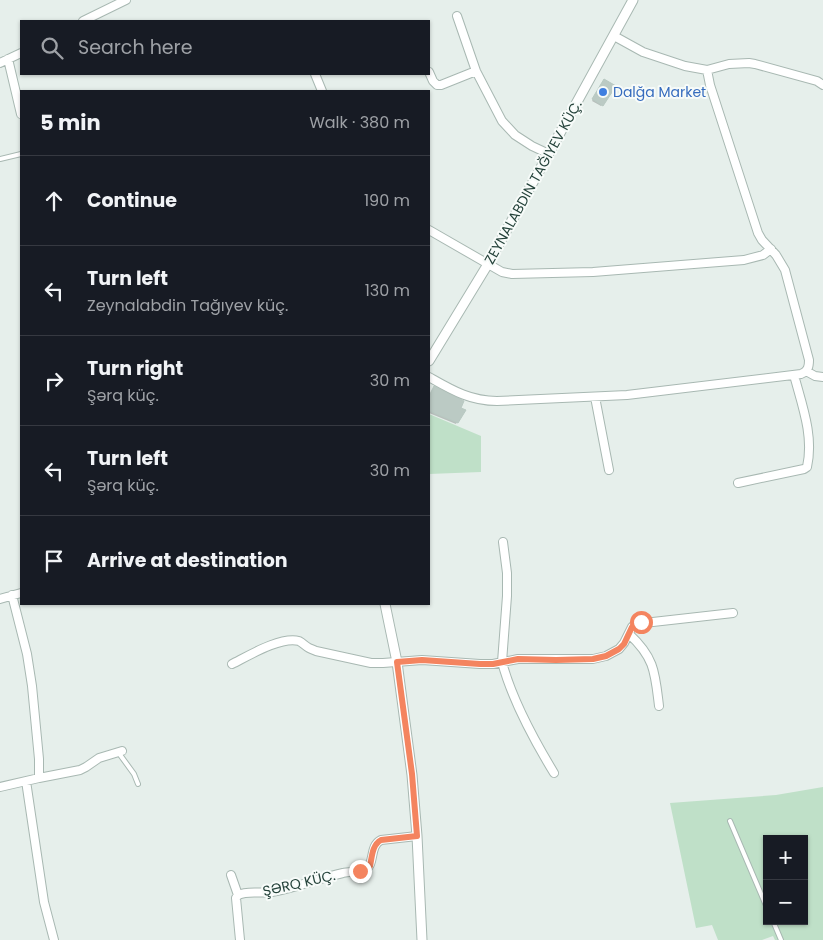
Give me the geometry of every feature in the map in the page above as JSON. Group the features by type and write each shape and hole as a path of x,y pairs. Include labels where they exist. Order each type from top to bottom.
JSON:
{"street":[{"path":"86,20 126,0"},
{"path":"430,359 488,264 633,0"},
{"path":"457,16 476,70 502,121 515,135 548,154"},
{"path":"614,36 652,56 685,66 707,70 729,64 755,64 823,84"},
{"path":"0,64 20,53"},
{"path":"8,59 20,110"},
{"path":"430,74 437,85 476,70"},
{"path":"430,381 476,400 487,401 627,395 794,375 806,371 809,365 808,360 784,270 776,255 758,233 707,70"},
{"path":"315,75 322,90"},
{"path":"430,231 502,272 512,274 593,272 744,260 764,255 771,249"},
{"path":"806,371 815,376 823,377"},
{"path":"738,483 807,467 810,443 794,375"},
{"path":"594,397 608,470"},
{"path":"503,542 507,573 502,662 504,672 521,713 554,773"},
{"path":"0,599 20,593"},
{"path":"12,595 27,654 40,759 39,778"},
{"path":"384,605 397,662 411,766 417,836 422,940"},
{"path":"232,664 253,653 282,641 290,640 302,642 308,648 316,651 371,663 422,660 480,664 518,659 593,659 606,656 619,649 624,644 632,627 641,622 733,613"},
{"path":"629,634 640,645 652,666 656,680 659,706"},
{"path":"0,787 80,770 99,758 120,751"},
{"path":"26,780 44,902 54,940"},
{"name":"ŞƏRQ KÜÇ.","path":"238,895 270,892 344,872 364,870 370,866 377,842 417,836"},
{"path":"230,875 238,895 236,898 240,940"}],"lane":[{"path":"0,159 20,154"},
{"path":"120,751 138,784"},
{"path":"730,821 763,899"},
{"path":"775,925 781,940"}],"green space":[{"path":"430,414 481,436 481,472 430,474"},
{"path":"823,787 823,940 775,940 773,936 762,940 718,940 712,925 696,928 670,803 776,795"}],"building":[{"path":"604,79 616,86 603,106 592,99"},
{"path":"434,386 464,401 461,408 466,410 458,423 430,411 430,394"}],"place":[{"name":"Dalğa Market","path":"603,92"}],"route":[{"path":"360,871 370,866 377,842 417,836 412,774 397,662 422,660 493,664 518,659 593,659 606,656 619,649 624,644 632,627 641,622"}]}
